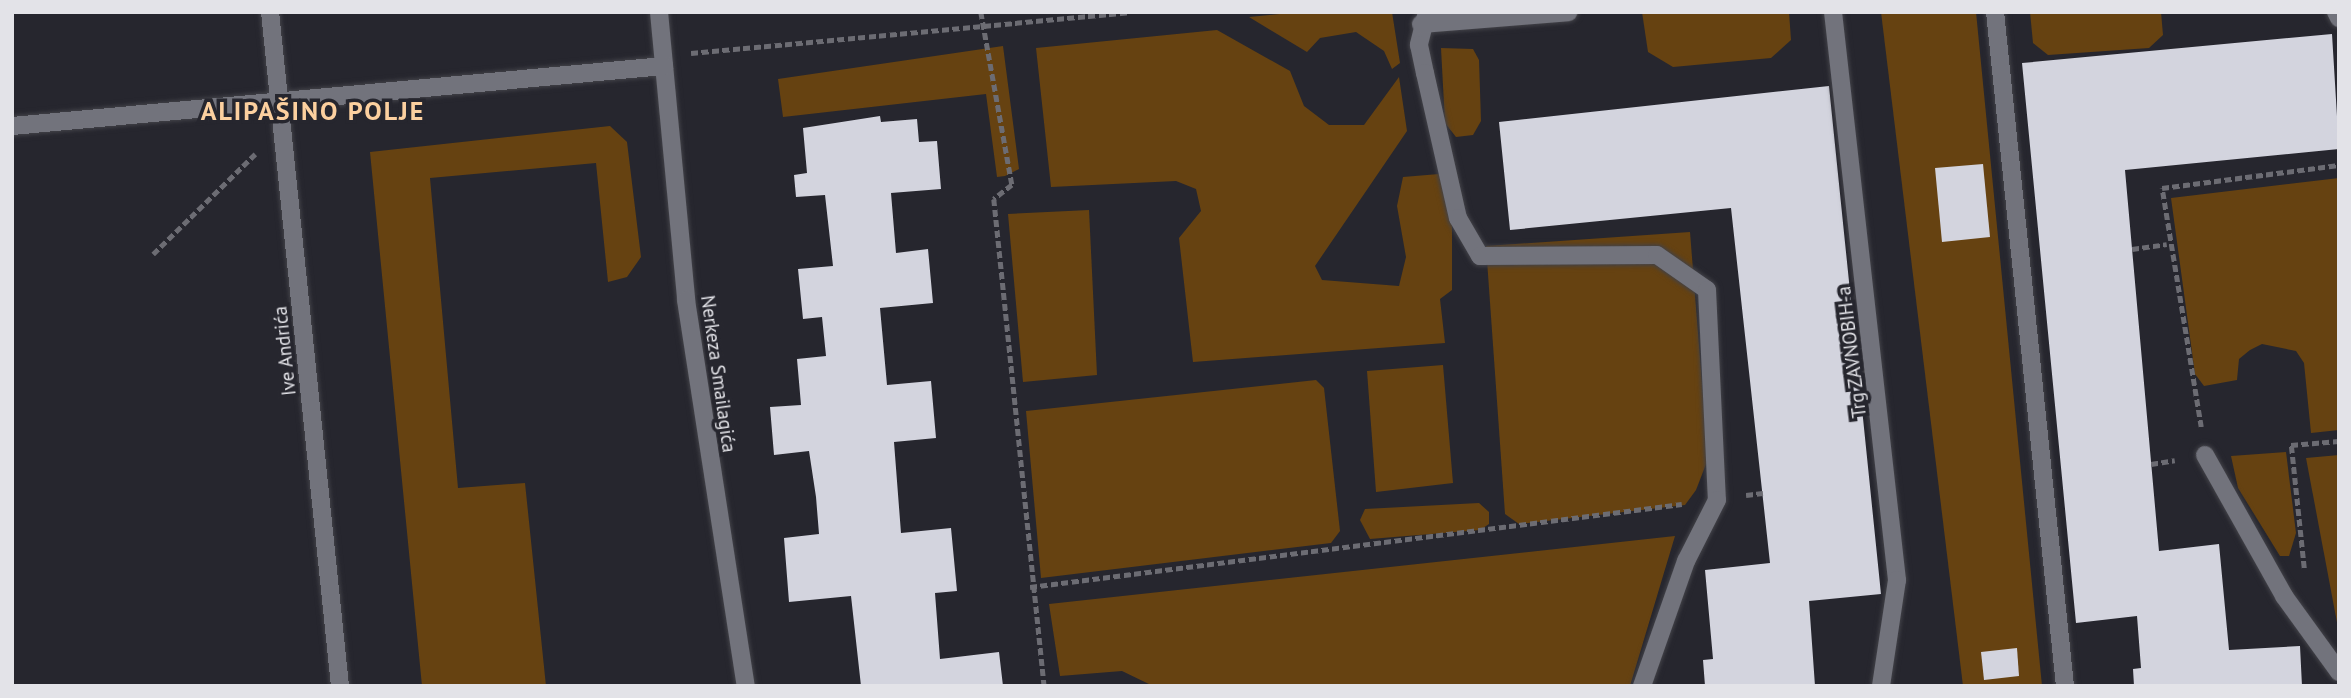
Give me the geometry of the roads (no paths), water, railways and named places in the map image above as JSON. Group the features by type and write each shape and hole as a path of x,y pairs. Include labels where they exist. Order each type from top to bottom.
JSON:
{"street":[{"name":"Ive Andrića","path":"270,12 340,686"},
{"name":"Nerkeza Smailagića","path":"659,12 686,300 746,686"},
{"path":"1569,12 1424,18 1421,54 1458,218 1480,256 1657,255 1707,290 1717,500 1686,561 1642,686"},
{"name":"Trg ZAVNOBIH-a","path":"1833,12 1897,580 1881,686"},
{"path":"1995,12 2065,686"},
{"path":"2336,12 2339,18"},
{"path":"12,126 279,102 663,60"},
{"path":"2206,447 2284,596 2339,672"}],"district":[{"name":"ALIPAŠINO POLJE","path":"313,111"}]}
